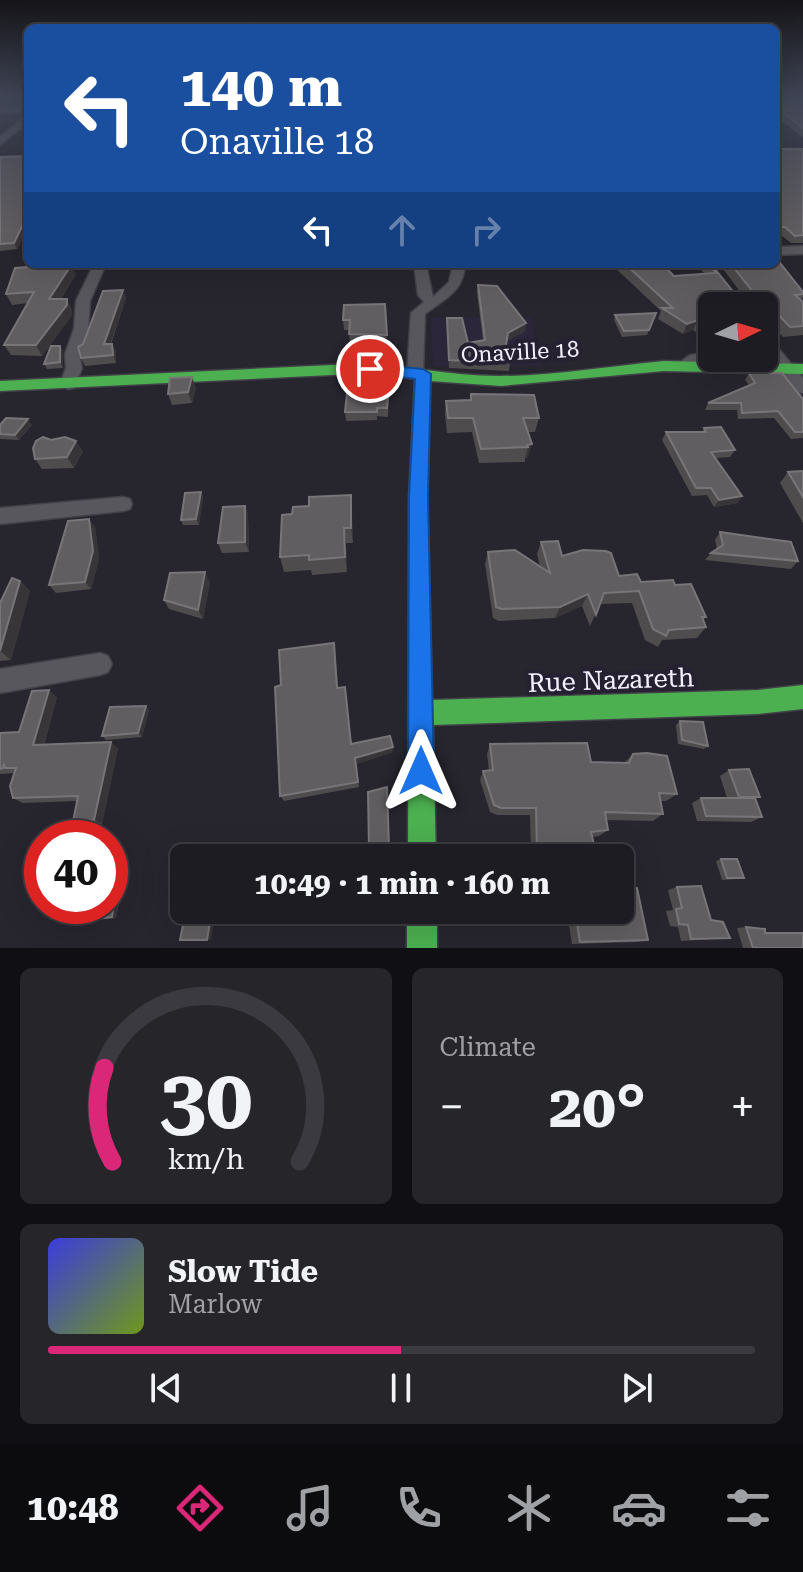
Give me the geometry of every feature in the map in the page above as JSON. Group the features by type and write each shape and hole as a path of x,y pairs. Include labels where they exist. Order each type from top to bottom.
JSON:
{"street":[{"path":"780,251 803,250"},
{"path":"68,384 74,368 72,354 81,329 83,301 98,268"},
{"path":"421,268 425,295 431,303"},
{"path":"422,844 419,346 416,319 418,313 454,289 459,268"},
{"path":"778,355 794,368 803,388"},
{"path":"683,366 698,358"},
{"name":"Onaville 18","path":"1,387 353,369 387,369 501,381 683,366 794,368"},
{"path":"0,516 123,504"},
{"path":"0,681 100,664"},
{"name":"Rue Nazareth","path":"421,713 758,702 803,697"},
{"path":"422,924 422,948"}],"shaded area":[{"path":"431,317 531,318 542,366 433,366"}],"building":[{"path":"780,149 803,149 803,235 795,236 785,227 780,227"},
{"path":"24,156 24,222 14,243 0,244 0,157"},
{"path":"780,263 803,292 795,295 803,302 803,326 790,327 778,314 778,292 753,292 734,268 780,268"},
{"path":"15,268 69,268 49,299 67,299 67,305 36,345 4,345 34,292 6,294"},
{"path":"629,268 666,268 674,276 716,273 714,268 733,292 698,292 698,320 687,324 662,308 673,308"},
{"path":"478,285 497,286 526,323 508,333 506,345 510,363 449,360 447,318 462,318 468,343 485,340"},
{"path":"123,290 104,344 112,344 113,355 81,358 78,347 83,344 103,291"},
{"path":"385,304 387,335 349,334 350,320 343,320 344,305"},
{"path":"656,313 649,330 624,331 615,315"},
{"path":"51,346 60,346 60,362 44,364"},
{"path":"749,373 782,373 803,399 803,432 795,432 778,411 742,413 741,403 708,403 755,383"},
{"path":"192,377 188,392 168,394 170,378"},
{"path":"354,384 389,385 387,408 377,408 377,412 345,412 347,393 353,393"},
{"path":"471,394 534,395 539,418 523,418 532,444 528,447 481,449 473,418 448,418 446,401 471,400"},
{"path":"6,418 28,419 15,435 0,434 0,425"},
{"path":"721,427 735,450 711,452 742,496 719,500 711,488 696,488 666,432 706,432 704,428"},
{"path":"43,437 51,440 65,437 76,441 67,457 35,459 33,448 36,441"},
{"path":"803,471 803,497 788,472"},
{"path":"201,492 196,519 181,520 185,493"},
{"path":"351,495 351,528 344,528 345,557 309,560 309,555 280,557 282,515 292,514 293,507 309,506 309,497"},
{"path":"245,506 245,542 218,543 223,507"},
{"path":"89,519 93,551 85,582 49,585 68,521"},
{"path":"720,532 791,542 798,561 711,553 723,545"},
{"path":"558,541 562,556 583,550 611,553 619,576 637,574 641,582 673,580 675,585 691,584 706,617 702,617 706,627 669,630 666,636 653,629 639,591 604,593 596,615 588,594 560,607 496,607 488,552 515,550 550,573 541,542"},
{"path":"205,572 198,610 164,600 170,573"},
{"path":"12,578 20,581 0,651 0,603"},
{"path":"334,643 337,688 345,687 351,744 390,736 393,747 355,758 358,782 280,796 275,687 281,685 279,650"},
{"path":"49,690 33,745 111,742 94,820 73,820 78,796 13,798 10,786 16,768 5,768 4,765 0,769 0,733 19,732 32,691"},
{"path":"146,706 138,733 102,736 110,707"},
{"path":"680,721 703,722 708,746 682,740"},
{"path":"587,743 591,762 629,763 633,754 667,756 677,794 659,793 663,814 605,812 608,830 591,832 594,844 537,844 536,808 501,808 494,805 483,771 493,770 490,744"},
{"path":"749,769 760,797 739,797 729,770"},
{"path":"387,787 389,844 369,844 368,792"},
{"path":"701,798 755,798 762,817 706,816"},
{"path":"721,859 737,859 744,878 727,878"},
{"path":"701,886 711,920 723,922 730,938 691,939 688,925 679,924 676,909 682,908 677,887"},
{"path":"634,888 637,888 648,940 580,942 577,924 634,924"},
{"path":"183,924 210,924 207,940 180,940"},
{"path":"746,927 765,929 765,933 803,933 803,948 753,948"}],"traffic: fast":[{"path":"0,386 353,369 387,369 447,379 501,381 664,366 803,369"},
{"path":"422,844 418,497 423,374"},
{"path":"421,713 758,702 803,697"},
{"path":"422,924 422,948"}],"route":[{"path":"370,369 423,374 418,497 421,771"}]}
